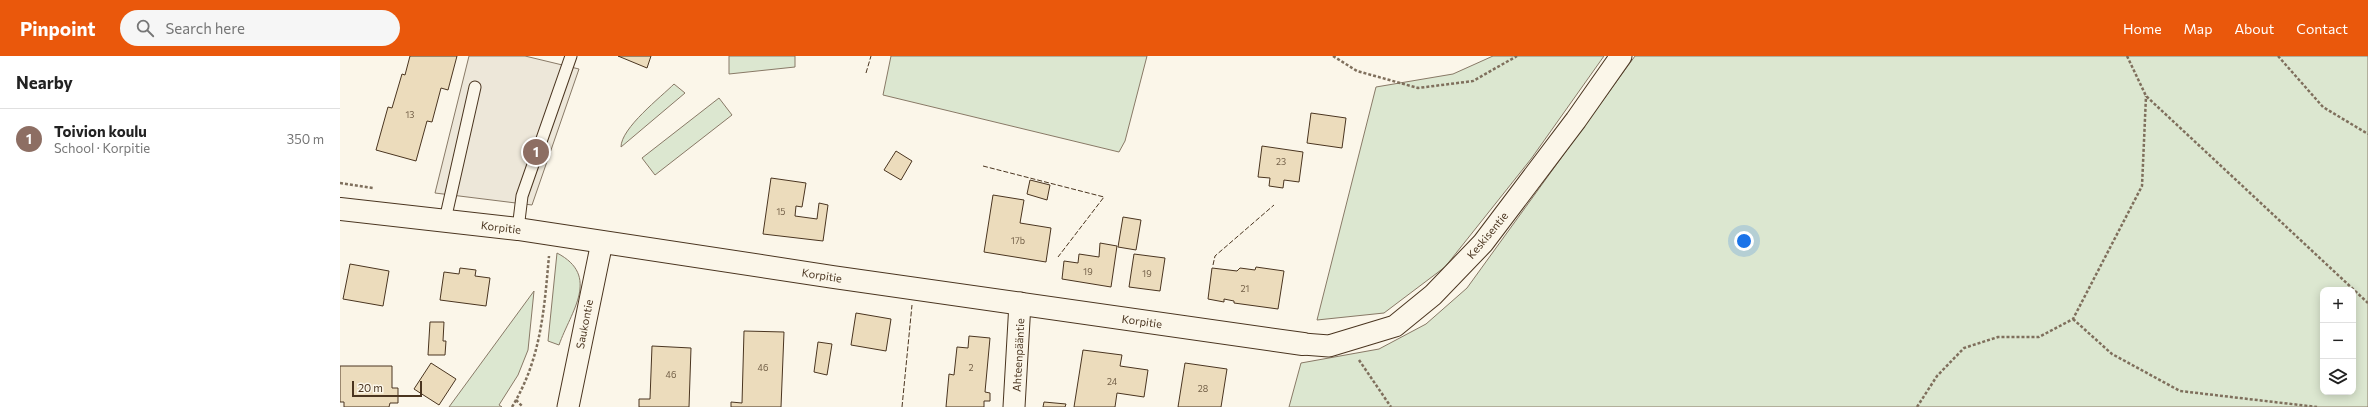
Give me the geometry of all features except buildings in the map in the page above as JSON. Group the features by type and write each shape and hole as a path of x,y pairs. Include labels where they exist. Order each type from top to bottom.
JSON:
{"street":[{"name":"Keskisentie","path":"1303,344 1329,346 1347,342 1395,326 1433,295 1483,243 1576,120 1621,56"},
{"name":"Korpitie","path":"340,209 518,229 1303,344"},
{"name":"Saukontie","path":"568,407 602,242"},
{"name":"Ahteenpääntie","path":"1014,407 1020,303"}],"lane":[{"path":"518,229 522,196 571,56"},
{"path":"445,220 475,87"}],"path":[{"path":"1333,56 1357,71 1418,88 1473,81 1517,56"},
{"path":"2127,56 2146,96 2368,303"},
{"path":"2278,56 2323,107 2368,134"},
{"path":"1917,407 1937,376 1964,348 1998,337 2039,337 2072,319 2142,186 2146,96"},
{"path":"512,407 536,356 545,305 551,234"},
{"path":"2072,319 2112,354 2180,391 2316,407"},
{"path":"1347,342 1391,407"},
{"path":"516,400 523,407"}],"green space":[{"path":"729,56 795,56 795,67 729,74"},
{"path":"891,56 1147,56 1125,141 1119,152 883,95"},
{"path":"1493,56 1604,56 1531,159 1445,267 1384,313 1317,320 1376,87 1453,74"},
{"path":"1635,56 2368,56 2368,407 1289,407 1301,363 1379,349 1426,324 1467,288"},
{"path":"674,84 685,93 621,147 627,131 634,122"},
{"path":"719,98 732,115 655,175 642,158"},
{"path":"557,253 570,262 578,272 580,283 579,295 575,307 559,345 548,341"},
{"path":"534,291 528,350 518,375 499,405 502,407 449,407"}],"shaded area":[{"path":"469,56 525,56 579,69 532,205 435,193"}],"fence":[{"path":"866,73 871,56"},
{"path":"983,166 1104,197 1058,257"},
{"path":"1213,265 1215,256 1274,205"},
{"path":"902,407 912,305"}],"place":[{"name":"Toivion koulu","path":"536,152"}]}
